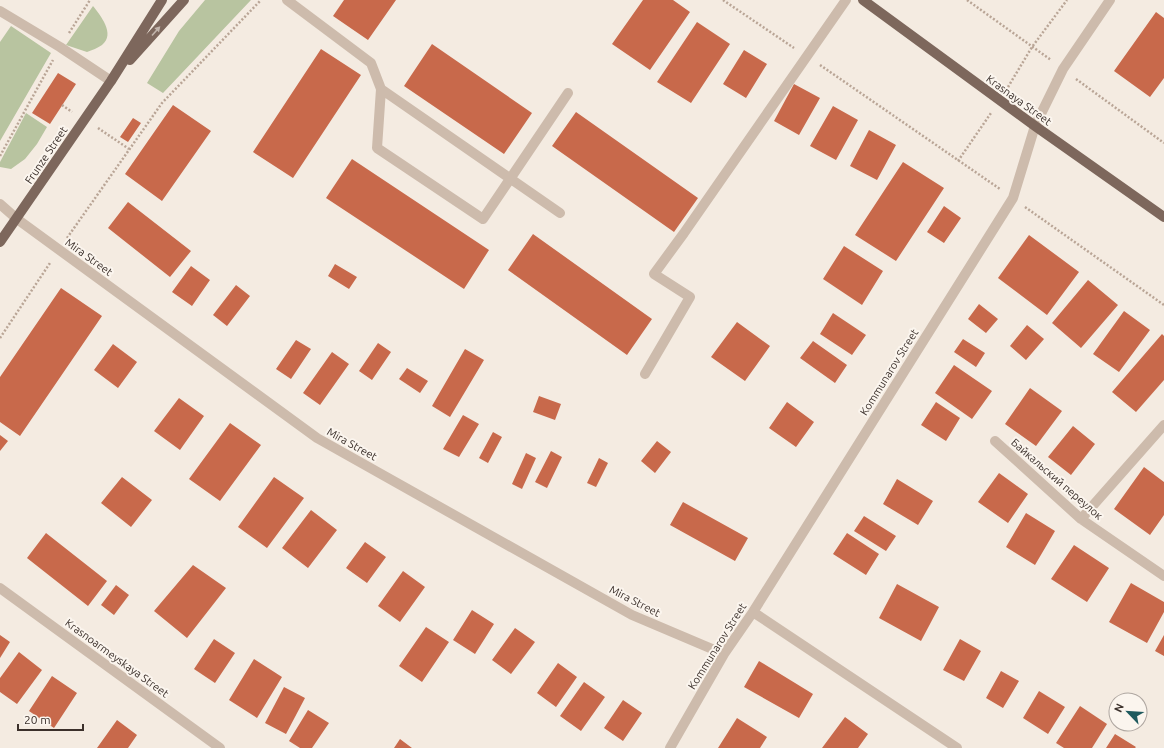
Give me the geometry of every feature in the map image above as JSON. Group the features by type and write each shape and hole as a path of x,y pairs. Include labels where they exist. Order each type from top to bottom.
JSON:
{"main road":[{"name":"Frunze Street","path":"0,242 111,81 162,0"},
{"name":"Frunze Street","path":"111,81 184,0"},
{"name":"Krasnaya Street","path":"863,0 1000,101 1164,216"}],"street":[{"path":"287,0 371,63 381,89 377,148 483,218 511,179 568,93"},
{"path":"645,374 690,298 654,274 846,0"},
{"name":"Kommunarov Street","path":"670,748 724,654 753,612 1013,198 1035,126 1063,69 1110,0"},
{"path":"0,11 60,47 111,81"},
{"path":"381,89 560,213"},
{"name":"Mira Street","path":"0,204 17,219 317,438 632,615 724,654"},
{"path":"1081,519 1164,425"},
{"name":"Байкальский переулок","path":"995,441 1081,519 1164,576"},
{"name":"Krasnoarmeyskaya Street","path":"0,588 220,748"},
{"path":"753,612 957,748"}],"path":[{"path":"0,156 60,47 90,0"},
{"path":"0,338 162,102 261,0"},
{"path":"723,0 1013,198 1164,305"},
{"path":"958,161 1000,101 1032,47 1067,0"}],"green space":[{"path":"205,0 251,0 163,93 147,83 179,31"},
{"path":"93,6 103,19 107,30 106,41 102,45 87,52 66,45"},
{"path":"11,26 51,53 0,141 0,42"},
{"path":"26,113 47,127 37,144 25,159 11,169 0,167 0,162"}],"building":[{"path":"344,0 396,0 368,40 333,16"},
{"path":"643,0 673,0 690,12 650,70 612,44"},
{"path":"1156,12 1164,18 1164,78 1150,97 1114,71"},
{"path":"697,22 730,44 691,103 657,82"},
{"path":"432,44 532,113 504,154 404,86"},
{"path":"321,49 361,75 293,178 253,152"},
{"path":"744,50 767,64 746,98 723,84"},
{"path":"58,73 76,84 50,124 32,113"},
{"path":"794,84 820,98 799,135 774,121"},
{"path":"173,105 211,131 162,201 125,174"},
{"path":"833,106 858,120 836,160 810,146"},
{"path":"576,112 698,198 674,232 552,146"},
{"path":"133,118 141,123 128,142 120,137"},
{"path":"869,130 896,145 877,180 850,166"},
{"path":"352,159 489,250 464,289 326,198"},
{"path":"903,162 944,188 896,261 855,235"},
{"path":"128,202 191,251 170,277 108,228"},
{"path":"944,206 961,218 944,243 927,232"},
{"path":"533,234 652,319 627,355 508,270"},
{"path":"1029,235 1079,272 1047,315 998,278"},
{"path":"844,246 883,271 862,305 823,279"},
{"path":"335,264 357,277 349,289 328,276"},
{"path":"191,266 210,280 192,306 172,292"},
{"path":"1088,280 1118,305 1081,348 1052,323"},
{"path":"236,285 250,296 227,326 213,315"},
{"path":"61,288 102,316 20,436 0,422 0,377"},
{"path":"979,304 998,319 986,333 968,319"},
{"path":"1124,311 1150,330 1119,372 1093,354"},
{"path":"833,313 866,335 852,355 820,334"},
{"path":"737,322 770,346 745,381 711,357"},
{"path":"1027,325 1044,339 1026,360 1010,346"},
{"path":"1162,334 1164,336 1164,380 1136,412 1112,392"},
{"path":"963,339 985,353 976,367 954,352"},
{"path":"296,340 311,349 291,379 276,369"},
{"path":"813,341 847,365 835,383 800,358"},
{"path":"378,343 391,352 372,380 359,371"},
{"path":"113,344 137,362 118,388 94,370"},
{"path":"465,349 484,360 450,417 432,406"},
{"path":"332,352 349,364 320,405 303,393"},
{"path":"954,365 992,391 972,419 935,393"},
{"path":"407,368 428,381 420,393 399,379"},
{"path":"1030,388 1062,411 1036,446 1005,424"},
{"path":"539,396 561,404 555,420 533,412"},
{"path":"179,398 204,416 180,450 154,431"},
{"path":"787,402 814,422 796,447 769,428"},
{"path":"936,402 960,418 946,441 921,425"},
{"path":"463,415 479,424 459,457 443,449"},
{"path":"230,423 261,445 220,501 189,479"},
{"path":"1073,426 1095,444 1071,475 1048,457"},
{"path":"493,432 502,437 488,463 479,458"},
{"path":"0,435 8,441 0,451"},
{"path":"657,441 671,452 655,473 641,461"},
{"path":"551,451 562,457 547,488 535,482"},
{"path":"526,453 536,458 522,489 512,484"},
{"path":"599,458 608,463 596,487 587,483"},
{"path":"1144,467 1164,482 1164,515 1150,535 1114,509"},
{"path":"999,473 1028,494 1008,523 978,502"},
{"path":"122,477 152,500 131,527 101,503"},
{"path":"274,477 304,498 267,548 238,527"},
{"path":"897,479 933,501 918,525 883,504"},
{"path":"683,502 748,538 735,561 670,525"},
{"path":"311,510 337,530 308,568 282,548"},
{"path":"1026,513 1055,531 1035,565 1006,547"},
{"path":"864,516 896,536 886,551 854,531"},
{"path":"46,533 107,581 88,606 27,558"},
{"path":"847,533 879,554 866,575 833,554"},
{"path":"365,542 386,557 367,583 346,568"},
{"path":"1074,545 1109,568 1087,602 1051,579"},
{"path":"193,565 226,588 187,638 154,611"},
{"path":"403,571 425,587 400,622 378,606"},
{"path":"1131,583 1164,602 1164,612 1147,643 1109,622"},
{"path":"897,584 939,607 921,641 879,618"},
{"path":"116,585 129,595 114,615 101,605"},
{"path":"472,610 494,624 475,654 453,640"},
{"path":"426,627 449,642 422,682 399,666"},
{"path":"515,628 535,642 511,674 492,660"},
{"path":"0,635 10,642 0,658"},
{"path":"1164,635 1164,656 1155,651"},
{"path":"214,639 235,653 215,683 194,669"},
{"path":"960,639 981,651 964,681 943,670"},
{"path":"19,652 42,670 17,704 0,692 0,678"},
{"path":"254,659 282,677 257,718 229,700"},
{"path":"759,661 813,694 799,718 744,687"},
{"path":"558,663 577,677 556,707 537,693"},
{"path":"1001,671 1019,681 1003,708 986,698"},
{"path":"52,676 77,693 54,728 29,711"},
{"path":"584,682 605,697 581,731 560,716"},
{"path":"284,687 305,698 286,734 265,723"},
{"path":"1039,691 1065,707 1048,734 1023,718"},
{"path":"623,700 642,713 623,741 604,728"},
{"path":"1080,706 1107,724 1092,748 1064,748 1056,743"},
{"path":"308,710 329,723 312,748 300,748 289,741"},
{"path":"845,717 868,734 858,748 822,748"},
{"path":"737,718 767,737 760,748 718,748"},
{"path":"117,720 137,735 128,748 97,748"},
{"path":"1115,734 1136,747 1106,748"},
{"path":"400,739 412,748 394,748"}]}
